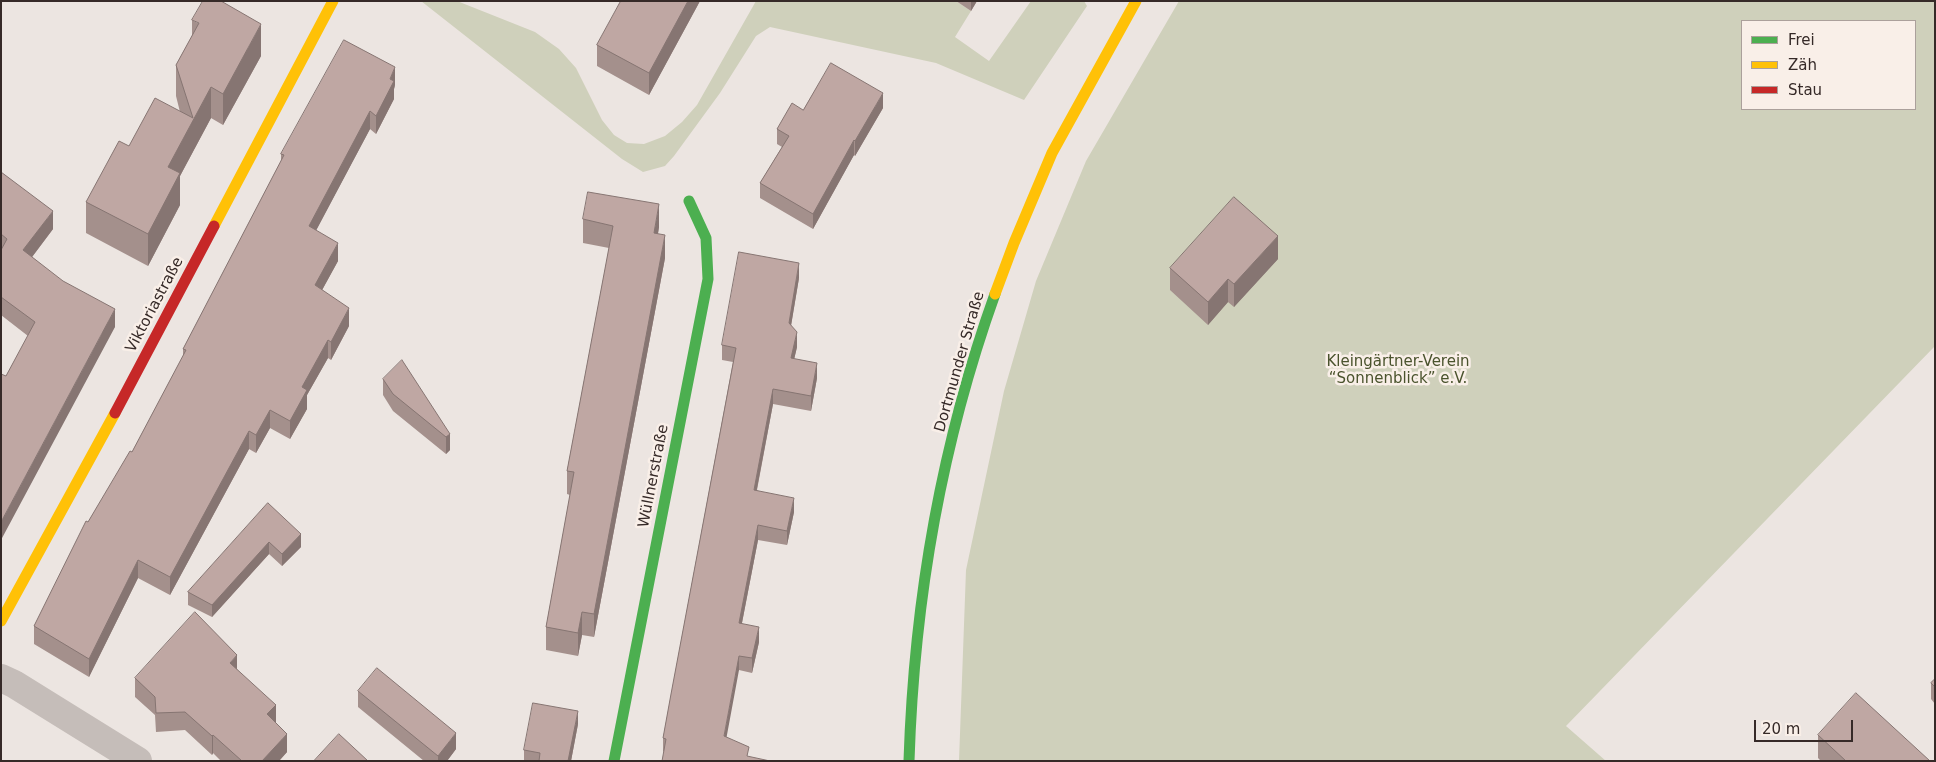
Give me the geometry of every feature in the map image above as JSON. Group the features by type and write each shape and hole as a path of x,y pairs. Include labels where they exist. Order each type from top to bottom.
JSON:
{"street":[{"name":"Viktoriastraße","path":"1,621 70,498 333,1"},
{"name":"Dortmunder Straße","path":"909,761 916,630 932,528 981,333 1043,174 1066,127 1136,1"},
{"name":"Wüllnerstraße","path":"614,761 708,280 710,251 707,232 689,201"},
{"path":"1,678 14,684 138,761"}],"green space":[{"path":"421,1 457,1 535,32 559,49 576,68 602,120 614,135 627,143 644,144 665,136 682,122 697,105 756,1 956,1 971,11 955,37 989,61 1031,1 1084,1 1087,6 1024,100 936,63 770,27 756,36 720,93 674,156 665,166 643,172 622,159"},
{"name":"Kleingärtner-Verein “Sonnenblick” e.V.","path":"1179,1 1935,1 1935,346 1566,726 1606,761 959,761 966,570 1004,391 1036,281 1086,161"}],"building":[{"path":"203,1 221,1 261,24 223,94 211,87 168,167 180,173 148,234 86,202 119,141 129,146 155,98 193,118 176,65 199,23 192,20"},
{"path":"621,1 688,1 649,73 597,45"},
{"path":"344,40 395,67 390,79 394,81 376,116 370,111 309,226 338,243 315,285 349,308 331,342 328,340 302,387 307,390 290,421 270,410 256,435 249,431 170,577 138,560 89,659 34,626 86,521 88,522 130,451 132,452 186,350 183,349 284,155 281,154"},
{"path":"831,63 883,93 854,140 813,214 760,183 789,136 777,129 792,103 803,110"},
{"path":"1,172 53,211 23,250 63,281 115,309 1,522 1,374 6,376 35,322 1,297 1,250 7,239 1,234"},
{"path":"588,192 659,204 654,233 665,235 594,614 582,612 578,633 546,627 574,472 567,471 613,226 583,219"},
{"path":"1234,197 1278,236 1234,284 1228,279 1208,302 1170,268"},
{"path":"739,252 799,263 789,323 797,332 791,358 817,363 811,396 773,389 754,490 794,498 787,531 758,525 739,623 759,627 752,658 739,656 724,736 749,747 747,756 770,761 662,761 666,739 663,738 736,348 722,345"},
{"path":"402,360 450,434 446,437 393,394 383,379"},
{"path":"268,503 301,534 282,554 269,542 212,605 188,592"},
{"path":"195,612 237,655 230,663 276,705 267,714 287,734 262,761 242,761 185,712 156,713 155,697 135,678"},
{"path":"377,668 456,733 438,756 358,691"},
{"path":"1935,679 1935,687 1931,683"},
{"path":"1856,693 1930,761 1846,761 1818,735"},
{"path":"533,703 578,711 568,761 539,761 540,753 524,750"},
{"path":"339,734 368,761 314,761"}],"traffic: fast":[{"path":"614,761 708,279 706,238 689,201"},
{"path":"909,761 917,642 934,524 959,408 995,294"}],"traffic: slow":[{"path":"214,226 333,1"},
{"path":"995,294 1052,153 1136,1"},
{"path":"1,621 115,413"}],"traffic: jam":[{"path":"115,413 214,226"}]}
